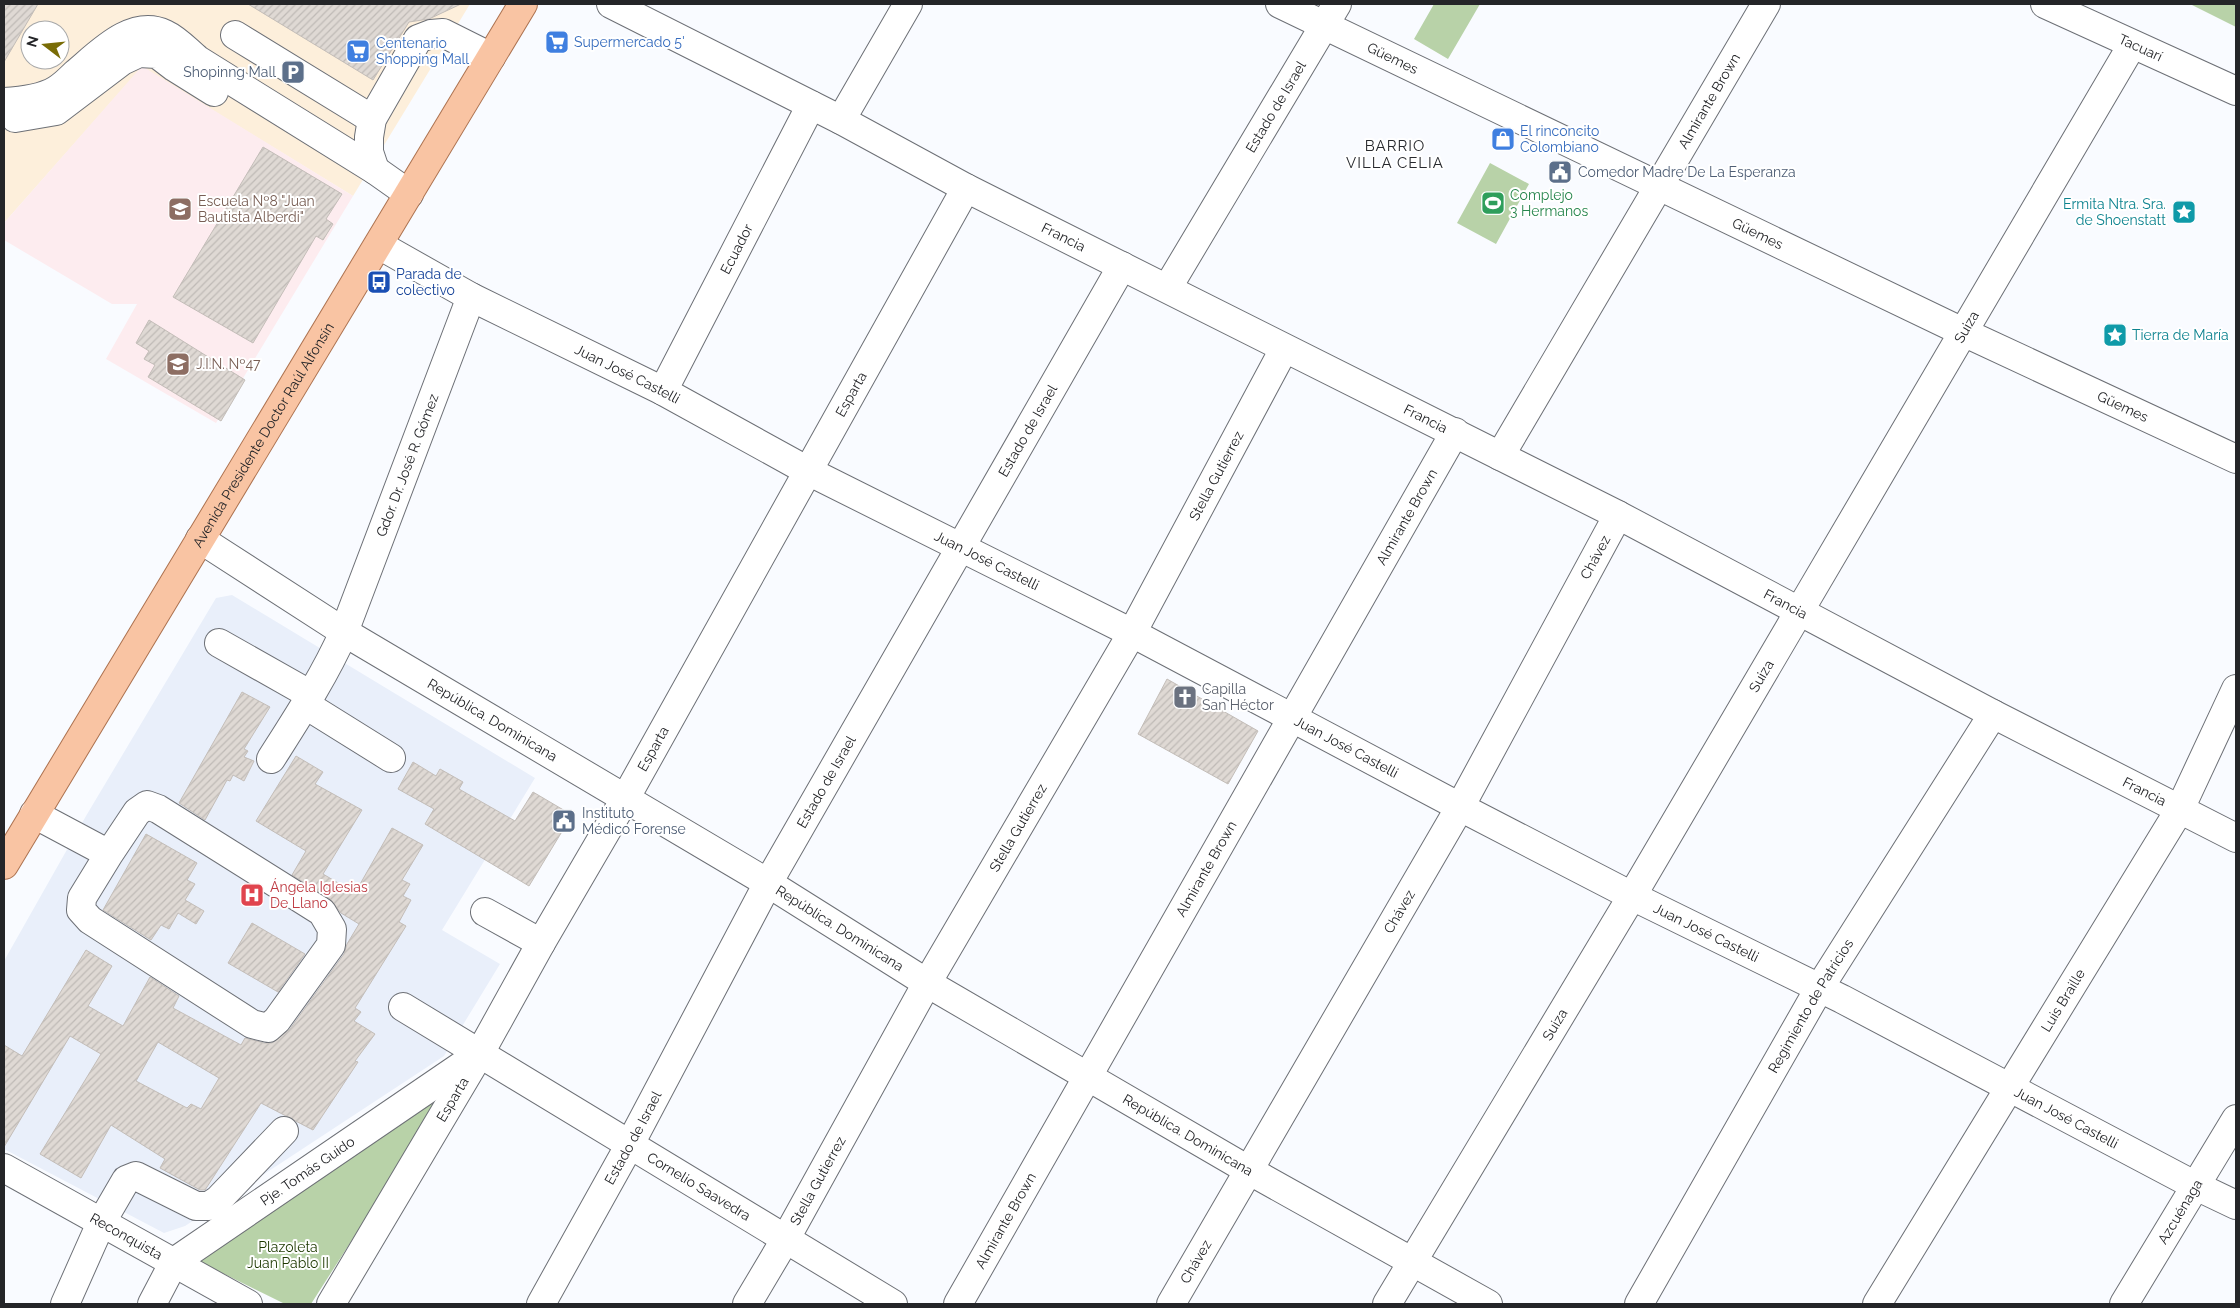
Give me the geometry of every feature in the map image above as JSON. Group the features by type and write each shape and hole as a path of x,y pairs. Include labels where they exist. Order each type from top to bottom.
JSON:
{"main road":[{"name":"Avenida Presidente Doctor Raúl Alfonsín","path":"4,865 523,4"}],"street":[{"name":"Francia","path":"611,4 841,120 966,188 1168,287 1284,349 1455,432 1618,515 1993,714 2236,838"},
{"path":"841,120 908,4"},
{"name":"Güemes","path":"1280,4 1331,14 1659,186 1963,332 2236,459"},
{"name":"Almirante Brown","path":"1500,456 1766,4"},
{"name":"Tacuarí","path":"2045,4 2236,91"},
{"name":"Estado de Israel","path":"1168,287 1331,14"},
{"path":"4,102 38,97 56,90 109,46 127,35 145,30 164,33 198,60 375,170 405,200"},
{"path":"375,170 370,152 369,137 372,119 418,39 431,34 443,33 491,57"},
{"path":"235,35 372,119"},
{"name":"Suiza","path":"1388,1304 1632,896 2132,45"},
{"path":"4,118 56,111 122,61 140,53 157,54 190,78 405,200"},
{"name":"Ecuador","path":"663,391 811,105"},
{"name":"Esparta","path":"331,1304 480,1053 541,942 625,799 966,188"},
{"name":"Juan José Castelli","path":"379,245 471,297 663,391 808,471 1132,633 1460,807 1632,896 1820,987 2194,1185 2236,1205"},
{"name":"Estado de Israel","path":"541,1304 630,1146 768,883 1122,266"},
{"name":"Gdor. Dr. José R. Gómez","path":"271,760 332,658 344,632 471,297"},
{"name":"Stella Gutierrez","path":"747,1304 785,1240 927,983 1132,633 1284,349"},
{"name":"Almirante Brown","path":"958,1304 1455,432"},
{"name":"Chávez","path":"1171,1304 1460,807 1618,515"},
{"name":"República. Dominicana","path":"200,539 344,632 768,883 927,983 1087,1077 1488,1304"},
{"path":"219,643 308,700 391,758"},
{"name":"Luis Braille","path":"1877,1304 2008,1087 2180,809 2236,689"},
{"name":"Regimiento de Patricios","path":"1639,1304 1820,987 1993,714"},
{"path":"146,805 158,809 322,912 332,929 331,946 277,1020 268,1028 252,1024 90,920 81,910 82,898 110,854 137,812 146,805"},
{"path":"34,814 110,854"},
{"path":"485,912 541,942"},
{"name":"Cornelio Saavedra","path":"403,1007 893,1304"},
{"name":"Pje. Tomás Guido","path":"152,1304 174,1262 480,1053"},
{"name":"Azcuénaga","path":"2124,1304 2194,1185 2236,1119"},
{"path":"65,1304 101,1223 126,1180 136,1176 196,1206 209,1206 218,1200 284,1131"},
{"name":"Reconquista","path":"4,1168 248,1304"}],"shaded area":[{"path":"4,4 470,4 353,196 142,67 4,223"},
{"name":"Escuela Nº8 \"Juan Bautista Alberdi\"","path":"142,66 353,196 216,423 106,359 137,304 112,304 4,240 4,223"},
{"name":"Ángela Iglesias De Llano","path":"232,595 535,778 442,930 500,964 444,1056 185,1226 164,1233 4,1149 4,961 86,816 216,598"}],"green space":[{"path":"1434,4 1480,4 1448,59 1414,39"},
{"path":"2190,4 2236,4 2236,27"},
{"name":"Complejo 3 Hermanos","path":"1490,163 1529,184 1496,244 1457,223"},
{"name":"Plazoleta Juan Pablo II","path":"448,1090 311,1304 285,1304 198,1261"}],"building":[{"path":"4,4 38,4 29,20 20,20 20,35 4,62"},
{"name":"Centenario Shopping Mall","path":"248,4 461,4 429,19 409,22 373,80"},
{"name":"Escuela Nº8 \"Juan Bautista Alberdi\"","path":"263,147 342,194 326,219 333,224 323,240 316,236 253,343 173,297"},
{"name":"J.I.N. Nº47","path":"149,320 245,380 221,421 148,377 155,365 144,359 149,351 136,343"},
{"name":"Capilla San Héctor","path":"1167,679 1258,731 1228,784 1138,734"},
{"path":"242,692 270,707 244,749 248,751 244,757 254,761 244,781 233,775 230,781 227,780 205,820 179,803"},
{"path":"296,756 323,772 315,784 362,810 323,874 355,893 392,828 423,845 402,880 410,884 403,896 411,900 399,922 406,926 355,1008 361,1012 354,1021 375,1034 355,1061 358,1062 313,1130 261,1103 205,1190 200,1190 160,1168 165,1159 111,1125 81,1178 40,1154 101,1054 70,1036 4,1147 4,1045 22,1056 86,950 112,966 88,1006 123,1026 150,977 179,996 173,1008 241,1045 245,1038 272,1043 290,1029 344,954 347,944 359,924 341,913 330,899 292,875 306,851 256,821","holes":["158,1042 219,1078 201,1109 191,1104 187,1108 136,1081"]},
{"path":"413,762 436,776 440,769 463,782 459,789 515,821 533,792 572,815 529,886 425,824 434,809 398,789"},
{"path":"146,834 197,863 187,880 195,884 185,900 204,911 196,924 178,913 169,929 161,925 151,940 103,910"},
{"path":"252,923 305,954 278,992 228,963"}],"place":[{"name":"Supermercado 5'","path":"557,42"},
{"name":"Centenario Shopping Mall","path":"358,51"},
{"name":"Shopinng Mall","path":"293,72"},
{"name":"El rinconcito Colombiano","path":"1503,139"},
{"name":"Comedor Madre De La Esperanza","path":"1560,172"},
{"name":"Complejo 3 Hermanos","path":"1493,203"},
{"name":"Escuela Nº8 \"Juan Bautista Alberdi\"","path":"180,209"},
{"name":"Ermita Ntra. Sra. de Shoenstatt","path":"2184,212"},
{"name":"Parada de colectivo","path":"379,282"},
{"name":"Tierra de María","path":"2115,335"},
{"name":"J.I.N. Nº47","path":"178,364"},
{"name":"Capilla San Héctor","path":"1185,697"},
{"name":"Instituto Médico Forense","path":"564,821"},
{"name":"Ángela Iglesias De Llano","path":"252,895"}],"district":[{"name":"BARRIO VILLA CELIA","path":"1395,154"}]}
